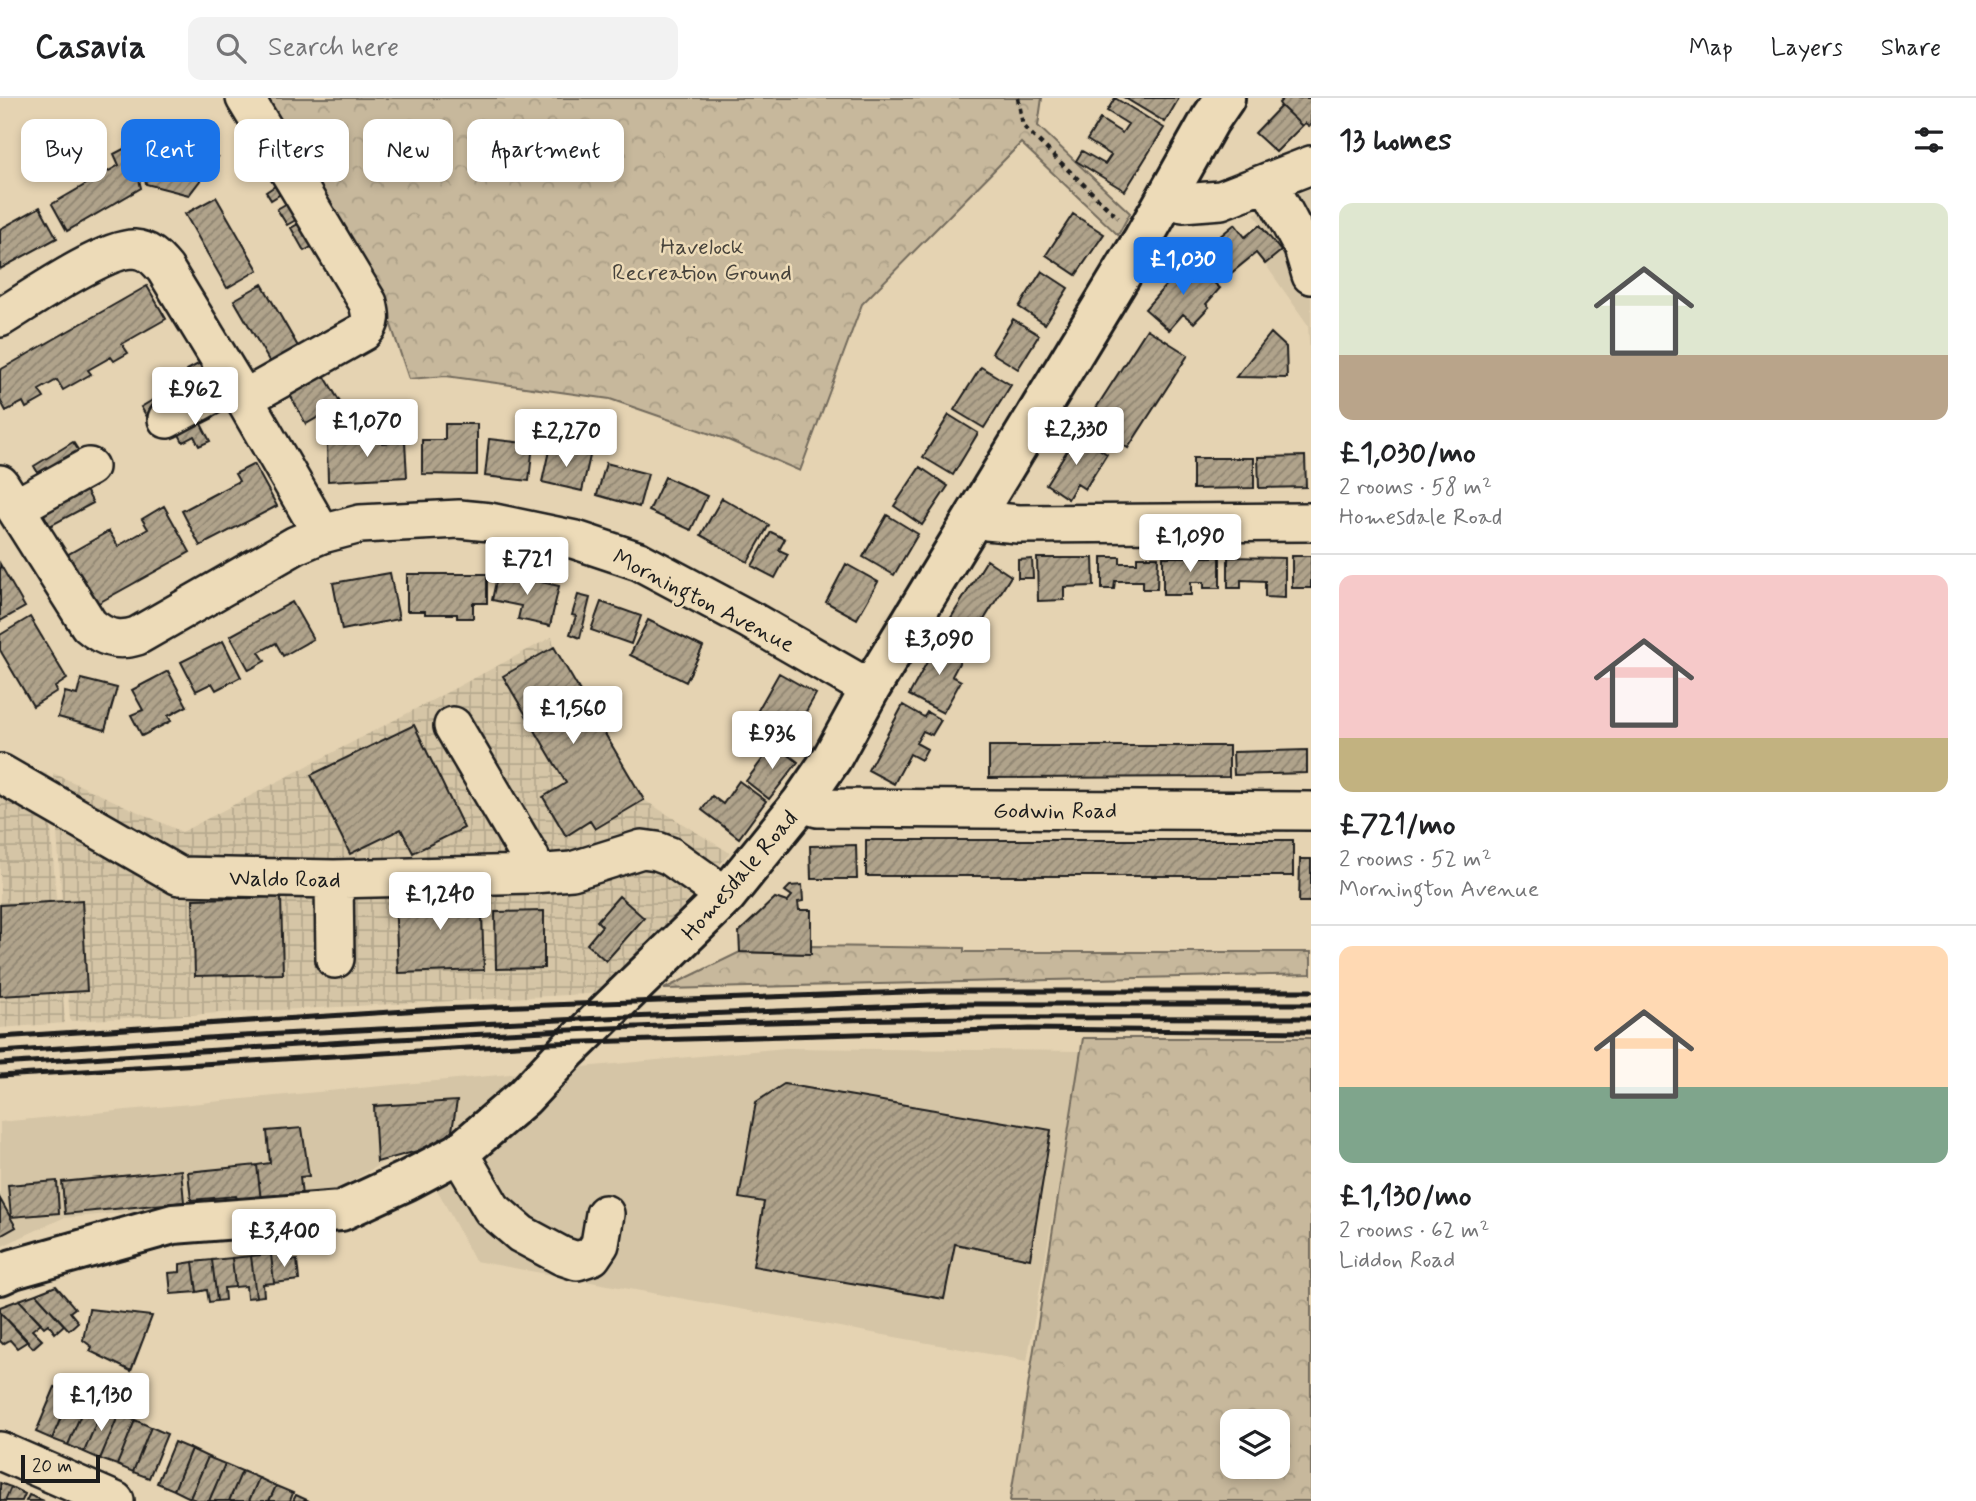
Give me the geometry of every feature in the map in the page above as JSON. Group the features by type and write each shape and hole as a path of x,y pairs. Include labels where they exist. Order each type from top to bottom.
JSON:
{"main road":[{"name":"Homesdale Road","path":"0,1275 173,1224 341,1211 459,1153 524,1097 567,1051 726,896 801,803 832,758 870,689 1143,239 1209,120 1225,98"}],"street":[{"path":"167,419 239,391 363,332 370,326 368,303 245,98"},
{"path":"1168,195 1182,203 1220,200 1311,165"},
{"path":"1268,182 1303,248 1311,275"},
{"path":"0,318 105,255 121,250 145,251 154,256 239,391 322,534"},
{"path":"8,496 89,467"},
{"name":"Mornington Avenue","path":"8,496 89,625 111,639 125,640 137,636 296,545 322,534 360,524 459,519 491,522 576,540 639,561 750,620 870,689"},
{"path":"976,513 987,521 1018,524 1311,522"},
{"path":"453,726 530,857 533,874"},
{"name":"Waldo Road","path":"0,773 179,876 334,879 533,874 572,871 642,849 670,856 726,896"},
{"name":"Godwin Road","path":"801,803 818,808 1311,811"},
{"path":"334,879 335,959"},
{"path":"459,1153 492,1209 521,1234 562,1256 577,1261 592,1256 600,1244 605,1214"},
{"path":"0,1451 115,1501"}],"path":[{"path":"1018,98 1023,125 1028,131 1143,239"}],"shaded area":[{"path":"1311,188 1311,375 1308,325 1263,261 1281,251 1254,214"},
{"path":"552,637 554,647 644,800 730,853 606,993 70,1021 53,773 182,832"},
{"path":"0,763 47,773 65,1023 0,1028"},
{"path":"785,1048 1082,1051 1027,1361 475,1261 413,1144 329,1195 63,1218 0,1247 0,1122"}],"green space":[{"name":"Havelock Recreation Ground","path":"252,98 1042,98 1038,126 1130,213 1118,235 1021,143 862,304 800,471 728,440 610,399 446,376 409,379 389,319 304,182 349,182 349,119 265,119"},
{"path":"810,946 964,948 964,952 1311,952 1311,974 664,989 740,952 810,954"},
{"path":"1083,1038 1311,1038 1311,1501 1010,1501"}],"building":[{"path":"1115,98 1164,128 1125,191 1076,161 1082,151 1105,164 1111,155 1087,140 1100,119 1122,133 1128,124 1107,111"},
{"path":"1125,98 1179,98 1165,122"},
{"path":"1284,98 1311,98 1309,126 1305,123 1302,126 1281,106 1279,103"},
{"path":"1281,106 1302,126 1276,152 1255,133"},
{"path":"121,150 121,182 140,182 141,188 67,231 52,204 90,182 107,182 107,172 119,165 114,154"},
{"path":"146,182 199,182 189,195"},
{"path":"281,182 287,190 271,200 266,192"},
{"path":"216,197 258,270 227,288 185,214"},
{"path":"298,197 308,213 287,225 277,209"},
{"path":"40,207 57,238 0,269 0,229"},
{"path":"1073,214 1104,234 1076,275 1046,255"},
{"path":"309,218 322,241 304,251 291,228"},
{"path":"1235,224 1245,237 1260,225 1281,251 1265,264 1256,253 1224,279 1202,251"},
{"path":"1188,260 1220,288 1206,304 1209,307 1194,323 1183,314 1169,330 1145,309"},
{"path":"1042,271 1068,288 1045,324 1019,307"},
{"path":"262,284 300,350 272,366 234,300"},
{"path":"147,286 166,319 122,344 128,353 114,361 111,357 88,370 91,374 63,390 57,380 39,390 44,398 26,408 23,402 6,411 0,400 0,370"},
{"path":"1013,319 1039,335 1018,369 992,353"},
{"path":"1147,329 1188,355 1128,448 1087,422"},
{"path":"1271,333 1286,347 1287,378 1236,377"},
{"path":"200,363 206,374 193,381 187,370"},
{"path":"981,367 1011,385 984,428 954,410"},
{"path":"321,370 341,404 306,424 287,389"},
{"path":"190,383 197,395 181,405 173,392"},
{"path":"168,386 178,404 149,420 141,407 156,398 154,394"},
{"path":"206,407 213,418 201,424 210,441 199,446 194,436 183,442 174,425"},
{"path":"949,415 978,433 953,475 923,457"},
{"path":"445,424 477,424 477,475 422,474 422,440 445,440"},
{"path":"381,431 382,443 405,442 407,477 328,481 327,444 359,443 358,432"},
{"path":"1077,435 1107,454 1085,489 1077,484 1068,499 1046,484"},
{"path":"489,439 533,444 529,481 485,476"},
{"path":"73,442 86,462 43,482 34,466"},
{"path":"550,446 590,456 582,491 542,482"},
{"path":"1305,456 1306,487 1259,488 1258,457"},
{"path":"1193,458 1254,458 1254,488 1193,489"},
{"path":"606,463 648,474 639,507 597,495"},
{"path":"254,464 277,506 200,546 182,511 239,481 235,474"},
{"path":"920,467 948,486 922,525 894,506"},
{"path":"665,477 707,496 691,530 649,511"},
{"path":"80,479 93,503 50,526 37,502"},
{"path":"722,498 769,525 748,562 701,535"},
{"path":"164,506 190,552 95,605 67,555 109,531 118,546 148,529 142,519"},
{"path":"887,515 918,534 894,575 863,557"},
{"path":"771,532 785,539 779,550 788,554 775,578 752,566"},
{"path":"1292,556 1311,556 1311,588 1292,588"},
{"path":"1102,557 1120,557 1120,563 1137,563 1137,557 1158,557 1157,589 1143,589 1143,581 1115,581 1114,589 1102,589"},
{"path":"1163,557 1220,557 1220,588 1204,588 1204,582 1191,582 1191,595 1163,595"},
{"path":"1228,557 1285,558 1285,598 1265,597 1265,581 1241,580 1241,588 1228,588"},
{"path":"1037,558 1093,558 1094,586 1064,587 1064,600 1038,601"},
{"path":"1032,559 1033,578 1018,578 1018,560"},
{"path":"987,560 1011,576 977,631 985,636 974,653 942,632"},
{"path":"0,564 25,607 0,621"},
{"path":"846,564 878,582 857,619 826,602"},
{"path":"498,572 559,586 550,626 518,619 521,606 492,600"},
{"path":"390,573 399,619 342,630 333,583"},
{"path":"407,574 487,574 487,603 473,603 473,618 457,618 457,614 407,611"},
{"path":"578,595 590,598 580,638 570,634 576,616 572,615"},
{"path":"292,602 313,639 283,656 276,643 259,652 265,661 249,670 230,636"},
{"path":"601,602 641,616 631,644 591,630"},
{"path":"30,617 67,679 55,687 57,691 33,706 0,650 0,635"},
{"path":"648,620 703,647 686,682 630,655"},
{"path":"940,638 965,652 952,676 961,681 943,713 909,695"},
{"path":"223,641 241,677 216,690 212,683 196,691 181,662"},
{"path":"554,647 644,800 595,829 590,821 566,836 543,797 566,783 503,676"},
{"path":"168,671 187,706 168,716 171,721 142,736 131,715 143,710 132,690"},
{"path":"779,673 816,694 790,740 753,719"},
{"path":"81,679 117,688 105,730 58,717 65,692 77,695"},
{"path":"903,705 924,717 927,712 941,720 932,735 923,731 916,743 927,749 921,760 910,754 894,784 868,770"},
{"path":"414,725 464,828 413,853 401,829 350,854 311,775"},
{"path":"774,744 798,762 769,799 746,781"},
{"path":"989,746 1229,746 1229,777 989,778"},
{"path":"1307,750 1307,773 1234,775 1233,752"},
{"path":"739,781 766,801 739,838 702,810 712,796 723,804"},
{"path":"866,840 1293,840 1293,876 866,876"},
{"path":"856,845 857,879 811,879 810,846"},
{"path":"1300,859 1311,859 1311,902 1299,902"},
{"path":"802,885 803,901 798,902 799,910 811,910 811,954 740,952 739,932 775,898 787,902 792,896 785,891 790,886"},
{"path":"481,890 484,970 398,973 395,894"},
{"path":"619,896 644,918 606,961 587,944 602,926 597,921"},
{"path":"281,897 283,974 195,976 193,899"},
{"path":"82,900 87,991 0,996 0,905"},
{"path":"544,911 544,968 496,969 495,912"},
{"path":"784,1084 1051,1130 1030,1259 955,1244 944,1299 753,1266 764,1202 739,1198 756,1102"},
{"path":"457,1101 450,1142 377,1162 374,1106"},
{"path":"302,1128 309,1176 300,1177 302,1196 261,1201 257,1165 270,1163 267,1131"},
{"path":"257,1165 261,1201 239,1203 236,1196 191,1200 188,1172"},
{"path":"181,1170 184,1202 65,1214 62,1182"},
{"path":"57,1181 59,1213 11,1217 8,1185"},
{"path":"0,1199 16,1227 0,1236"},
{"path":"285,1253 286,1261 297,1260 299,1280 274,1283 271,1254"},
{"path":"271,1254 274,1283 263,1284 264,1296 256,1297 251,1256"},
{"path":"251,1256 256,1297 247,1298 246,1286 235,1287 232,1258"},
{"path":"232,1258 235,1287 224,1288 225,1300 217,1301 212,1260"},
{"path":"212,1260 217,1301 209,1302 207,1290 197,1292 193,1262"},
{"path":"193,1262 197,1292 171,1294 169,1273 180,1272 180,1264"},
{"path":"56,1286 75,1308 70,1312 78,1322 69,1330 36,1294"},
{"path":"36,1294 64,1325 55,1333 48,1324 44,1327 19,1300"},
{"path":"19,1300 41,1323 32,1330 42,1340 33,1348 0,1312 0,1307"},
{"path":"89,1309 152,1316 131,1371 90,1351 92,1347 83,1340"},
{"path":"0,1312 28,1341 17,1348 10,1340 3,1344 0,1341"},
{"path":"55,1387 71,1393 52,1439 36,1432"},
{"path":"71,1393 87,1400 68,1445 52,1439"},
{"path":"87,1400 103,1407 84,1452 68,1445"},
{"path":"103,1407 119,1414 100,1459 84,1452"},
{"path":"119,1414 135,1420 117,1465 100,1459"},
{"path":"135,1420 151,1427 133,1472 117,1465"},
{"path":"151,1427 167,1434 149,1478 133,1472"},
{"path":"174,1442 191,1449 174,1490 157,1483"},
{"path":"191,1449 208,1457 190,1498 174,1490"},
{"path":"208,1457 225,1464 209,1501 199,1501 190,1498"},
{"path":"225,1464 242,1471 229,1501 209,1501"},
{"path":"242,1471 259,1478 249,1501 229,1501"},
{"path":"259,1478 276,1486 269,1501 249,1501"},
{"path":"0,1483 11,1487 5,1501 0,1501"},
{"path":"276,1486 293,1493 290,1501 269,1501"},
{"path":"11,1487 25,1494 22,1501 5,1501"},
{"path":"29,1495 44,1501 26,1501"},
{"path":"296,1495 309,1501 293,1501"}],"railway":[{"path":"0,1037 438,1009 934,991 1311,991"},
{"path":"0,1052 223,1037 579,1019 955,1004 1311,1004"},
{"path":"0,1064 605,1028 968,1018 1311,1018"},
{"path":"0,1076 551,1043 1030,1029 1311,1032"}]}
